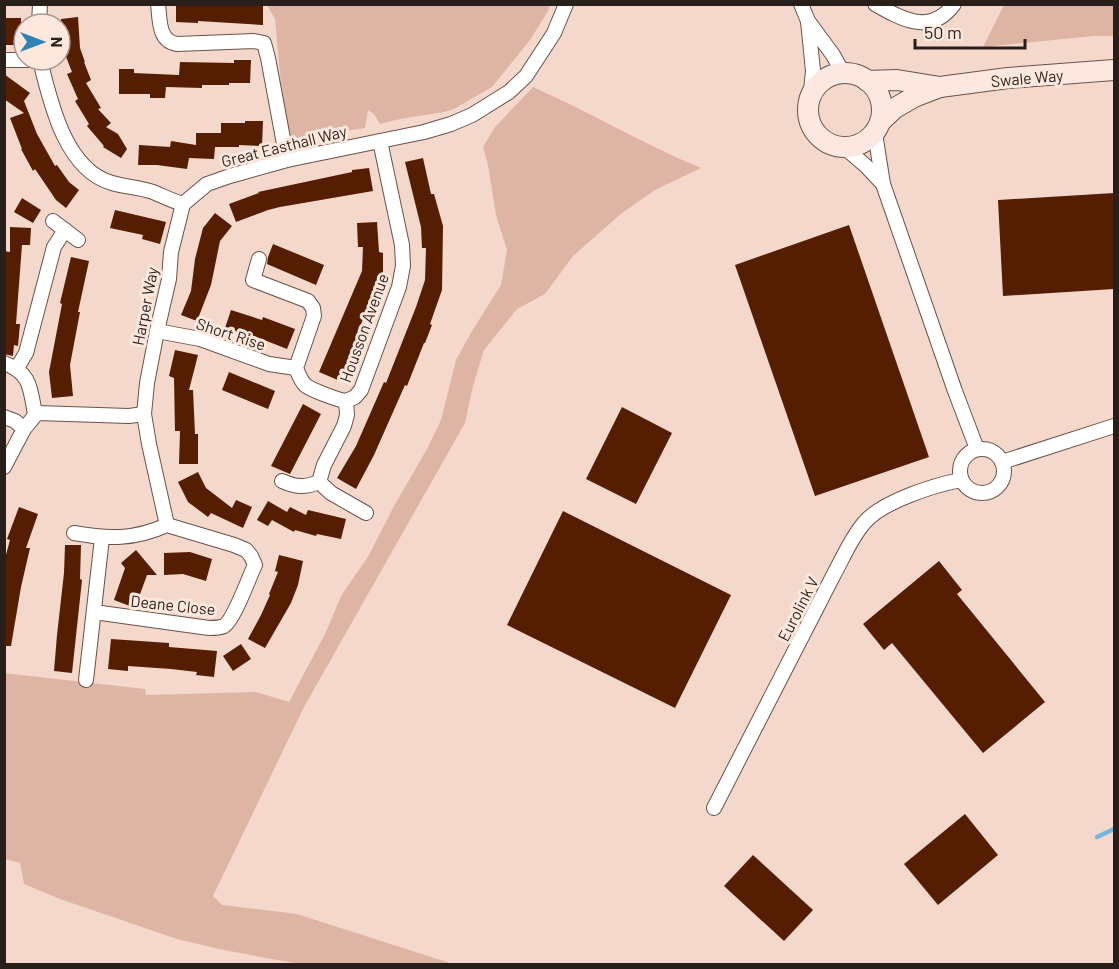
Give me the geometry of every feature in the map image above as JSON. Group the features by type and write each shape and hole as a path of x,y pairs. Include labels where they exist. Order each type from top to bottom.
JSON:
{"street":[{"path":"145,4 158,5 163,37 170,43 254,41 264,43 286,160"},
{"name":"Great Easthall Way","path":"183,204 207,184 230,176 286,160 424,132 472,115 509,92 526,76 554,33 566,4"},
{"path":"801,4 808,21 833,54 843,74"},
{"path":"875,4 898,18 918,23 936,19 945,14 954,4"},
{"path":"808,21 813,71 808,111 810,123 816,133 824,141 846,148 867,141 878,127"},
{"name":"Swale Way","path":"878,127 895,108 940,87 1008,78 1114,70"},
{"path":"43,72 55,115 72,152 85,168 111,183 152,192 170,201 183,204"},
{"path":"810,100 822,81 843,74 860,76 876,89 881,99 882,111 878,127 883,184 977,449"},
{"name":"Swale Way","path":"867,81 897,80 940,87"},
{"name":"Housson Avenue","path":"319,482 324,465 344,426 346,401 355,397 361,390 399,287 403,266 402,245 380,141"},
{"path":"846,148 883,184"},
{"name":"Harper Way","path":"144,414 147,383 169,279 171,252 183,204"},
{"path":"53,221 78,240"},
{"path":"4,467 24,429 35,414 30,387 24,375 10,366 26,353 54,247 65,230"},
{"path":"260,259 253,280 308,301 313,308 314,316 296,368 306,386 346,401"},
{"name":"Short Rise","path":"157,331 200,339 269,364 296,368"},
{"path":"35,414 129,416 144,414 167,525 155,531 123,537 102,538 74,533"},
{"path":"4,417 15,421 24,429"},
{"path":"1002,462 1114,426"},
{"path":"977,449 985,449 998,455 1004,469 1001,483 991,492 984,494 976,493 964,486 959,472 964,457 977,449"},
{"name":"Eurolink V","path":"714,808 833,576 864,522 879,510 896,501 961,480"},
{"path":"282,481 294,486 311,486 319,482 331,494 366,513"},
{"name":"Deane Close","path":"94,612 209,628 226,625 255,565 251,556 246,550 234,545 167,525"},
{"path":"86,680 102,538"}],"shaded area":[{"path":"267,5 550,5 530,40 492,87 454,109 380,124 374,114 368,110 365,128 286,140 275,19"},
{"path":"1004,5 1114,5 1114,36 983,47"},
{"path":"533,87 701,168 655,190 622,213 573,256 545,294 517,309 484,350 465,423 304,707 213,896 222,905 297,914 453,964 301,964 266,958 177,939 60,899 24,884 20,863 5,859 4,673 145,689 146,695 256,692 289,702 326,632 341,596 369,555 427,449 441,420 456,360 501,285 507,250 496,215 483,147 495,127"}],"building":[{"path":"176,4 263,4 263,25 176,22"},
{"path":"78,17 80,48 91,80 86,83 101,108 98,109 111,123 106,127 118,134 127,149 121,158 103,147 87,126 89,124 75,101 78,99 67,74 72,72 72,18"},
{"path":"4,18 12,18 12,45 4,45"},
{"path":"234,60 251,60 250,83 202,85 202,88 166,87 165,98 150,98 150,94 119,94 119,69 134,69 134,73 179,75 180,62 234,63"},
{"path":"4,74 30,93 24,101 37,134 55,166 57,165 69,182 79,190 66,208 56,200 35,169 33,171 21,149 10,118 24,113 4,99"},
{"path":"245,121 263,121 262,146 215,147 214,159 189,158 187,169 138,165 139,145 170,147 171,141 196,145 196,133 221,133 221,123 245,123"},
{"path":"423,158 431,194 434,194 443,226 442,290 430,324 432,325 407,386 405,385 356,489 337,478 356,446 384,382 386,383 425,280 426,248 422,248 421,227 405,162"},
{"path":"369,168 373,191 280,207 236,222 229,204 258,192"},
{"path":"1114,193 1114,289 1003,296 998,200"},
{"path":"22,198 41,210 33,223 14,212"},
{"path":"115,210 166,222 160,244 142,239 143,235 110,228"},
{"path":"215,213 232,226 220,241 211,285 197,321 181,315 191,291 195,259 203,228"},
{"path":"377,222 379,252 383,253 383,272 340,381 319,372 362,271 363,247 358,247 357,223"},
{"path":"849,225 929,457 815,496 735,265"},
{"path":"10,227 31,228 30,245 22,245 16,324 20,324 18,346 14,345 13,356 4,354 4,251 10,252"},
{"path":"273,244 324,265 316,285 267,264"},
{"path":"71,257 89,261 70,365 73,396 52,398 49,372 62,304 60,303"},
{"path":"231,310 262,320 263,317 295,329 287,349 244,332 243,337 224,331"},
{"path":"175,350 198,355 189,390 193,390 195,434 198,434 198,464 179,464 180,431 175,431 174,378 169,376"},
{"path":"229,372 275,391 268,409 222,390"},
{"path":"303,404 321,414 290,474 271,466"},
{"path":"622,407 672,433 636,504 586,479"},
{"path":"198,472 206,488 232,508 236,500 252,507 243,528 211,513 208,517 188,502 178,482"},
{"path":"268,501 287,512 290,507 306,515 308,510 346,519 341,539 317,534 316,536 295,530 294,532 272,520 268,526 257,520"},
{"path":"19,507 38,514 26,548 30,548 11,646 4,646 4,562 10,540 7,539"},
{"path":"563,511 731,595 675,708 507,625"},
{"path":"65,545 81,545 80,579 82,580 72,673 54,671"},
{"path":"136,550 157,575 147,575 135,608 114,600 125,568 121,563"},
{"path":"190,552 212,559 206,581 183,574 164,575 164,553"},
{"path":"279,555 303,561 291,603 265,648 248,639 270,595 278,572 275,571"},
{"path":"939,561 962,590 957,594 1045,702 983,753 892,643 884,650 863,624"},
{"path":"111,639 169,643 169,647 217,651 214,677 196,675 197,672 171,669 128,666 128,671 108,669"},
{"path":"241,644 251,659 233,671 223,656"},
{"path":"965,814 998,855 938,905 904,864"},
{"path":"753,855 813,910 784,941 724,886"}],"waterway":[{"path":"1097,837 1114,829"}]}
